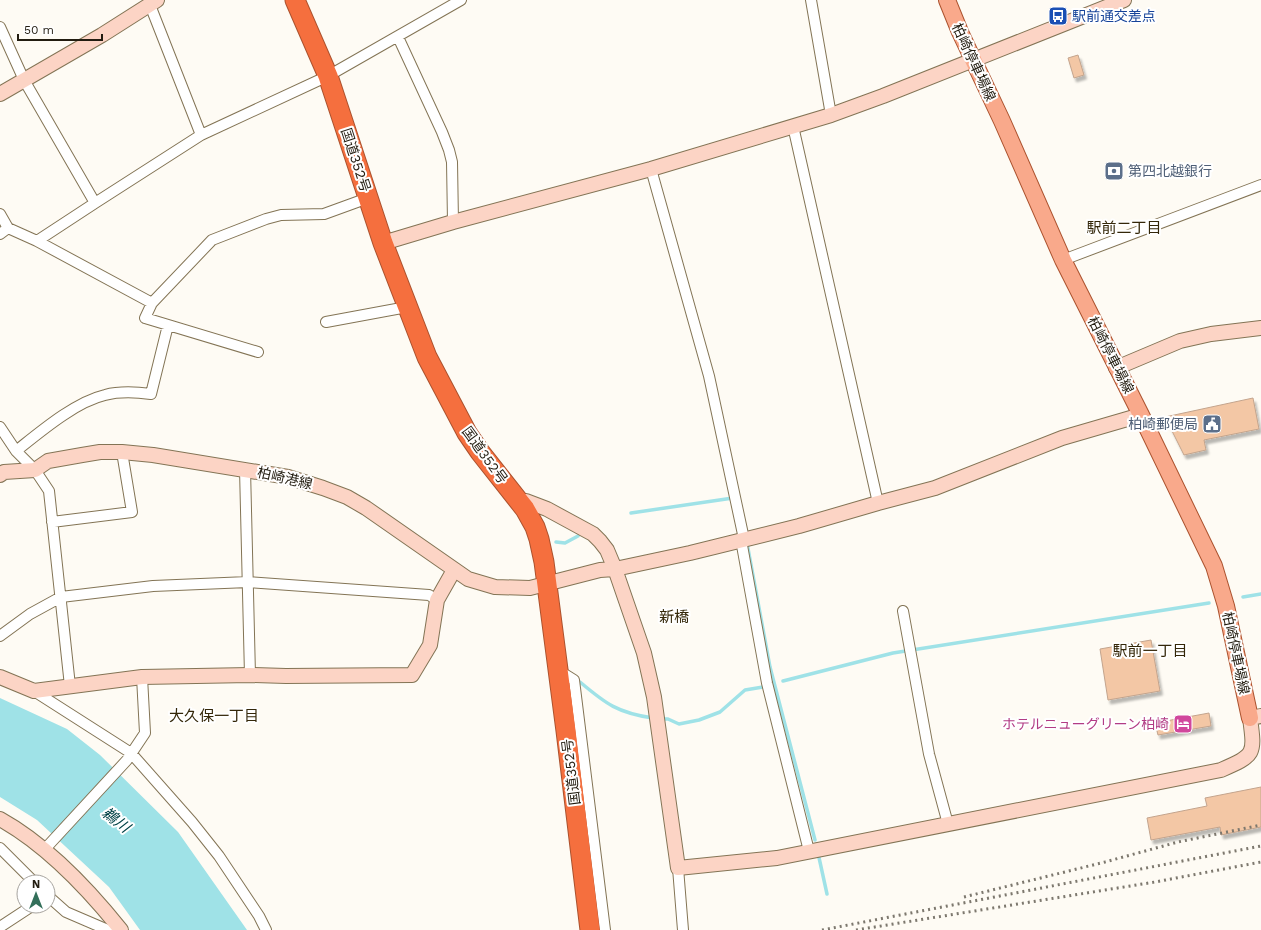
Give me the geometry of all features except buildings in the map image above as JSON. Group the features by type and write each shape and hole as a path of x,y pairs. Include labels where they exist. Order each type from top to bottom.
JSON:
{"highway":[{"name":"国道352号","path":"295,0 328,76 383,243 426,357 459,419 480,452 520,502 535,526 544,562 547,584 590,930"}],"main road":[{"name":"柏崎停車場線","path":"947,0 1063,260 1116,368 1141,414 1214,566 1256,717"}],"street":[{"path":"36,241 201,135 328,76 461,0"},
{"path":"810,0 830,115"},
{"path":"383,243 453,222 651,169 830,115 883,96 1124,0"},
{"path":"0,94 102,36 153,2 201,135"},
{"path":"0,27 24,80 95,203"},
{"path":"398,37 449,150 452,162 453,222"},
{"path":"793,126 878,503"},
{"path":"651,169 709,376 742,540 767,683 809,851"},
{"path":"1063,260 1261,185"},
{"path":"258,352 145,318 152,303 212,240 266,218 281,215 324,214 368,198"},
{"path":"0,214 4,231 36,241 152,303"},
{"path":"326,322 407,307"},
{"path":"16,451 51,424 85,403 104,395 132,392 151,394 168,325"},
{"path":"1116,368 1180,341 1211,334 1261,328"},
{"name":"柏崎港線","path":"0,475 4,472 35,470 48,461 82,454 122,452 153,455 246,469 306,481 346,497 366,508 468,579 495,587 530,588 600,570 615,569 690,553 800,526 935,488 1062,438 1141,414"},
{"path":"0,427 16,451 35,470 49,491 70,686"},
{"path":"52,522 132,512 122,452"},
{"path":"246,469 250,675"},
{"path":"520,502 526,501 542,506 593,534 606,550 615,569 644,653 654,697 678,868 683,930"},
{"path":"34,691 142,677 412,675 430,645 437,600 454,570"},
{"path":"0,636 30,614 61,597 153,586 248,582 430,595 437,600"},
{"path":"903,611 930,754 948,824"},
{"path":"558,670 574,680 605,930"},
{"path":"0,677 34,691 129,757 192,822 219,856 259,916 266,930"},
{"path":"47,848 129,757 145,733 142,677"},
{"path":"678,868 777,858 1221,770 1248,756 1252,748 1256,717"},
{"path":"0,819 47,848 99,902 121,930"},
{"path":"0,848 26,874"},
{"path":"56,903 66,912 108,930"},
{"path":"0,927 20,914"}],"water":[{"name":"鵜川","path":"0,698 67,729 100,755 178,832 247,930 140,930 109,887 37,820 0,797"}],"waterway":[{"path":"631,513 733,498"},
{"path":"556,542 565,543 578,536"},
{"path":"747,543 770,667 815,840"},
{"path":"1243,597 1261,594"},
{"path":"783,681 893,653 1209,603"},
{"path":"580,682 605,702 621,710 653,718"},
{"path":"661,719 668,719 679,724 699,720 720,712 745,690 763,687"},
{"path":"818,853 827,894"}],"railway":[{"path":"964,897 1178,842 1261,825"},
{"path":"822,930 1261,846"},
{"path":"856,930 1155,882 1261,862"}],"place":[{"name":"駅前通交差点","path":"1058,16"},
{"name":"第四北越銀行","path":"1114,171"},
{"name":"柏崎郵便局","path":"1212,424"},
{"name":"ホテルニューグリーン柏崎","path":"1183,724"}],"district":[{"name":"駅前二丁目","path":"1124,228"},
{"name":"新橋","path":"674,617"},
{"name":"駅前一丁目","path":"1150,651"},
{"name":"大久保一丁目","path":"214,716"}]}
